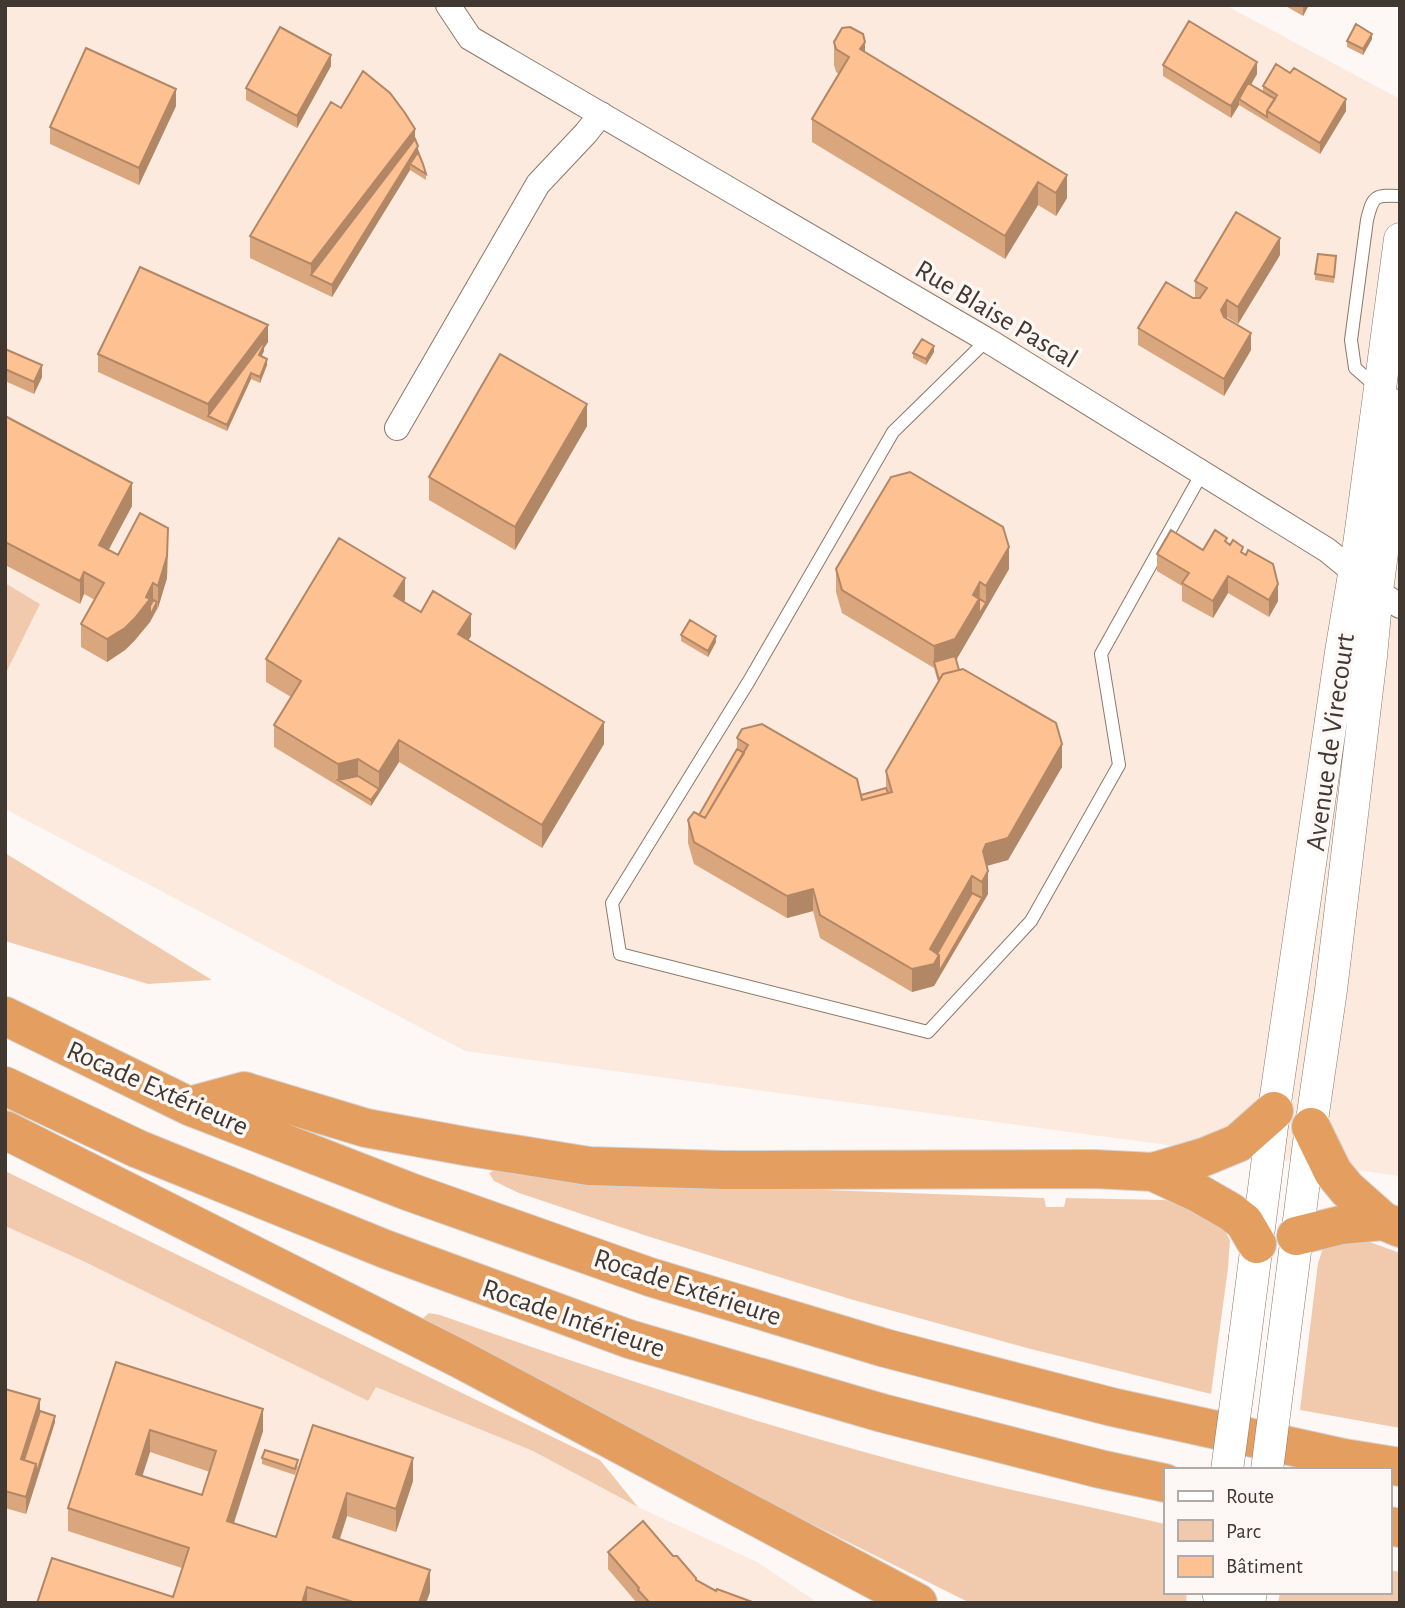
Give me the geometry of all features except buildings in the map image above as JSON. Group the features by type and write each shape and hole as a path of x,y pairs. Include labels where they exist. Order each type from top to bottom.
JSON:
{"highway":[{"name":"Rocade Extérieure","path":"5,1016 189,1106 410,1192 638,1272 885,1348 1112,1407 1345,1458 1400,1467"},
{"name":"Rocade Intérieure","path":"5,1086 138,1149 360,1239 629,1339 882,1413 1164,1483"},
{"path":"189,1106 244,1091 366,1128 589,1166 724,1170 1094,1169 1153,1172 1204,1157 1238,1143 1274,1111"},
{"path":"1311,1127 1333,1172 1347,1189 1392,1225"},
{"path":"5,1130 462,1360 918,1603"},
{"path":"1153,1172 1231,1212 1244,1222 1257,1244"},
{"path":"1296,1236 1341,1226 1392,1225"}],"street":[{"name":"Rue Blaise Pascal","path":"448,5 470,38 986,340 1327,550 1377,590"},
{"path":"397,428 538,184 601,114"},
{"name":"Avenue de Virecourt","path":"1267,1468 1334,964 1371,656 1400,239"},
{"name":"Avenue de Virecourt","path":"1227,1468 1274,1111 1341,652 1377,590 1400,415"},
{"path":"1287,1310 1257,1244 1296,1236"}],"lane":[{"path":"1390,394 1355,368 1351,340 1370,205 1380,195 1400,197"},
{"path":"986,340 893,432 750,681 612,903 620,954 928,1032 1031,921 1119,765 1101,654 1202,473"}],"shaded area":[{"path":"5,5 1225,5 1400,99 1400,1176 465,1051 5,809 5,675 40,604 5,583"},
{"path":"5,1226 83,1261 368,1401 375,1386 533,1451 638,1507 757,1562 818,1603 5,1603"}],"green space":[{"path":"5,583 40,604 5,675"},
{"path":"5,853 212,980 148,984 5,941"},
{"path":"500,1168 683,1185 1044,1198 1046,1207 1064,1207 1066,1198 1165,1200 1199,1207 1219,1221 1230,1240 1211,1394 1027,1348 850,1299 647,1236 519,1193 494,1181 489,1173"},
{"path":"5,1171 600,1460 638,1507 533,1451 376,1387 368,1401 83,1261 5,1226"},
{"path":"1367,1241 1400,1253 1400,1428 1300,1410 1318,1263 1325,1242"},
{"path":"429,1313 440,1315 697,1402 892,1460 1164,1524 1164,1594 1187,1594 1186,1603 970,1603 766,1501 422,1319"},
{"path":"1391,1570 1400,1572 1400,1603 1278,1603 1280,1594 1391,1594"}]}
